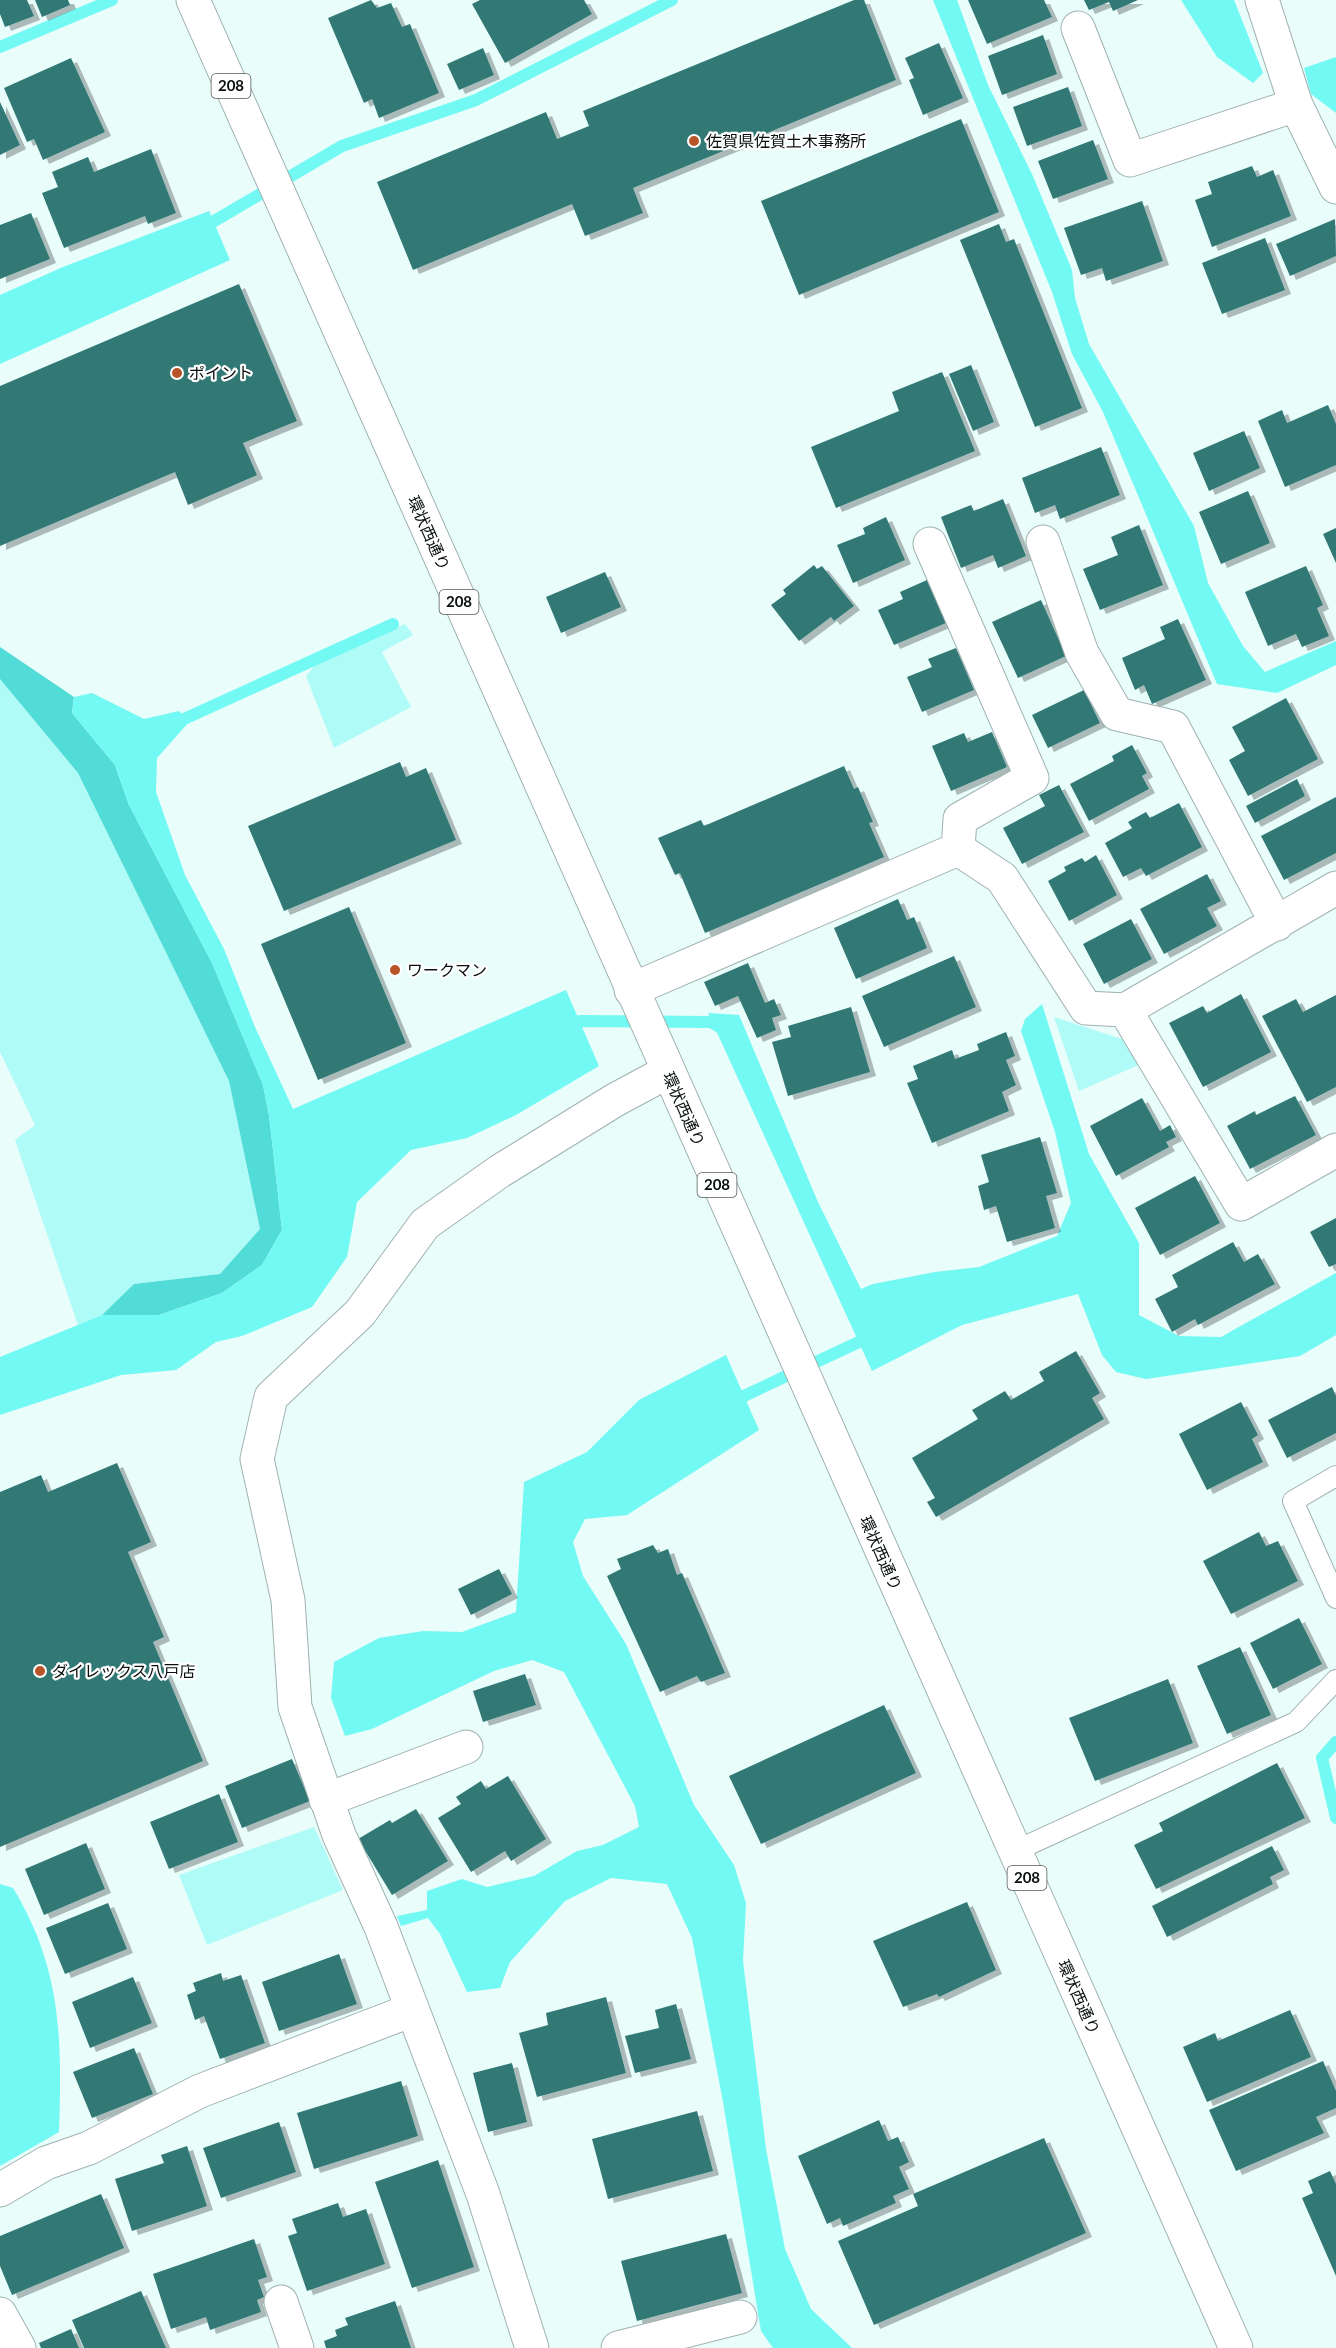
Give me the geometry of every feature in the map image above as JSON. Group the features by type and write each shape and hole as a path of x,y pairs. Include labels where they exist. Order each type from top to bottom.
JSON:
{"main road":[{"name":"環状西通り","path":"193,0 633,995 1236,2348"},
{"path":"1262,0 1296,105 1336,187"},
{"path":"1078,28 1130,160 1296,105"},
{"path":"1043,542 1082,653 1117,714 1173,727 1277,924"},
{"path":"930,544 1032,778 960,819 958,849"},
{"path":"633,995 958,849"},
{"path":"958,849 1002,878 1086,1008 1125,1010 1336,888"},
{"path":"1125,1010 1240,1204 1336,1150"},
{"path":"529,2347 483,2194 381,1927 339,1835 295,1707 288,1600 257,1459 271,1397 360,1313 425,1224 500,1171 615,1100 662,1059"},
{"path":"327,1800 466,1747"},
{"path":"0,2190 46,2163 89,2148 200,2091 412,2010"},
{"path":"281,2302 297,2348"},
{"path":"0,2314 19,2348"},
{"path":"618,2348 740,2317"}],"lane":[{"path":"1336,1476 1293,1500 1336,1598"},
{"path":"1014,1851 1296,1722 1336,1680"}],"shaded area":[{"path":"933,0 957,0 988,85 1032,174 1072,270 1075,298 1089,344 1194,526 1208,583 1243,646 1265,672 1336,641 1336,665 1277,693 1217,684 1103,412 1072,354 1052,292"},
{"path":"1181,0 1234,0 1263,73 1253,83 1217,57"},
{"path":"1336,57 1336,113 1311,94 1304,68"},
{"path":"209,211 230,260 0,364 0,295 63,267"},
{"path":"405,624 413,635 382,652 411,707 334,748 306,676 315,665"},
{"path":"0,647 74,697 72,713 115,765 129,805 212,963 263,1085 269,1115 282,1230 262,1265 222,1293 159,1315 102,1315 134,1284 220,1274 260,1229 229,1081 78,773 0,679"},
{"path":"0,679 78,773 229,1081 260,1229 220,1274 135,1284 102,1315 78,1325 15,1140 35,1125 0,1052"},
{"path":"92,693 144,719 179,711 189,722 157,758 156,792 185,875 224,949 255,1027 293,1109 566,990 599,1066 516,1115 467,1138 411,1150 357,1202 347,1257 312,1307 242,1336 216,1342 176,1370 121,1375 0,1415 0,1357 102,1315 159,1315 222,1293 262,1265 282,1230 269,1115 263,1085 212,963 129,805 115,765 72,713 74,697"},
{"path":"1042,1004 1089,1154 1139,1243 1139,1315 1179,1336 1221,1337 1336,1273 1336,1335 1300,1356 1146,1379 1116,1372 1102,1355 1078,1294 962,1325 872,1371 708,1013 739,1015 818,1202 861,1289 873,1284 935,1272 979,1267 1057,1236 1071,1203 1055,1132 1021,1031 1025,1019"},
{"path":"1054,1017 1128,1041 1143,1063 1079,1091"},
{"path":"726,1355 759,1430 627,1515 585,1519 573,1542 583,1576 626,1644 694,1805 734,1865 746,1903 743,1961 766,2149 785,2249 811,2309 852,2348 773,2348 761,2331 723,2102 692,1938 667,1884 611,1878 565,1901 510,1962 500,1988 467,1992 440,1934 428,1918 401,1926 397,1916 427,1910 427,1891 462,1879 487,1887 534,1876 577,1851 603,1845 639,1827 635,1806 564,1672 532,1660 494,1671 372,1729 345,1736 331,1698 334,1662 379,1638 423,1631 462,1632 516,1612 524,1482 587,1452 639,1400"},
{"path":"314,1827 343,1890 207,1945 179,1875"},
{"path":"0,1884 13,1888 41,1947 50,1976 55,2006 60,2066 59,2132 0,2166"}],"building":[{"path":"0,0 27,0 34,16 5,27 0,14"},
{"path":"35,0 68,0 70,5 42,17"},
{"path":"371,0 377,8 391,3 402,27 410,24 439,93 379,118 372,99 364,103 328,18"},
{"path":"480,0 584,0 592,14 505,63 472,4"},
{"path":"854,0 864,0 896,80 633,188 643,213 585,236 572,204 413,270 377,182 546,112 557,139 589,126 583,111"},
{"path":"968,0 1044,0 1052,17 987,44"},
{"path":"1084,0 1138,0 1113,11 1109,2 1089,10"},
{"path":"1043,35 1057,74 1002,95 988,56"},
{"path":"939,43 963,98 923,115 909,80 914,78 905,58"},
{"path":"483,48 494,75 459,90 447,64"},
{"path":"71,58 105,132 43,160 34,139 27,142 4,88"},
{"path":"1068,87 1082,126 1027,146 1013,107"},
{"path":"0,102 20,145 0,155"},
{"path":"961,119 999,212 799,295 761,201"},
{"path":"1093,140 1108,179 1053,199 1038,161"},
{"path":"151,149 176,213 148,224 145,216 64,248 42,193 58,187 52,172 88,157 94,172"},
{"path":"1252,166 1257,177 1273,170 1291,216 1212,247 1195,200 1212,194 1208,182"},
{"path":"1142,201 1163,261 1106,281 1102,268 1081,275 1064,228"},
{"path":"31,213 50,259 0,279 0,225"},
{"path":"1335,219 1336,256 1290,276 1276,244"},
{"path":"999,224 1006,242 1014,239 1082,408 1035,427 960,240"},
{"path":"1265,238 1285,290 1222,314 1202,263"},
{"path":"239,284 297,421 243,443 257,475 188,505 175,472 0,546 0,386"},
{"path":"971,365 994,422 973,431 949,374"},
{"path":"942,372 975,451 836,508 811,447 899,411 892,392"},
{"path":"1328,405 1336,424 1336,465 1285,487 1258,421 1282,410 1287,423"},
{"path":"1244,431 1260,468 1209,491 1193,453"},
{"path":"1101,447 1120,495 1060,519 1055,505 1035,513 1022,478"},
{"path":"1248,491 1270,543 1221,564 1199,512"},
{"path":"1003,499 1026,556 998,568 993,555 961,568 941,517 971,505 974,511"},
{"path":"886,517 905,560 853,583 837,545 865,534 863,528"},
{"path":"1139,525 1163,585 1100,610 1083,569 1118,555 1111,537"},
{"path":"1336,528 1336,563 1323,534"},
{"path":"814,565 817,569 822,566 854,606 834,621 831,617 799,641 771,605 786,594 783,590"},
{"path":"1306,566 1323,605 1317,608 1329,636 1302,647 1296,634 1268,646 1245,592"},
{"path":"605,572 621,607 561,633 546,597"},
{"path":"927,580 946,623 894,645 878,610 903,599 900,592"},
{"path":"1041,600 1066,656 1018,678 992,622"},
{"path":"1178,619 1206,680 1152,704 1144,685 1135,690 1122,658 1165,639 1160,627"},
{"path":"956,648 974,690 922,712 907,677 932,667 928,659"},
{"path":"1084,690 1100,723 1048,748 1032,715"},
{"path":"1286,698 1318,759 1248,796 1229,760 1245,751 1232,727"},
{"path":"992,732 1007,767 951,791 932,746 964,733 968,742"},
{"path":"1132,745 1147,773 1142,776 1149,789 1089,821 1070,784 1114,761 1112,756"},
{"path":"400,762 406,777 426,768 456,840 284,911 248,826"},
{"path":"844,766 854,789 858,787 873,822 869,823 884,857 705,933 680,873 675,875 658,838 701,820 704,826"},
{"path":"1297,779 1305,796 1255,823 1246,806"},
{"path":"1059,785 1084,832 1022,864 1003,828 1045,806 1039,795"},
{"path":"1336,797 1336,853 1284,880 1261,836"},
{"path":"1179,803 1202,847 1146,876 1141,868 1123,877 1105,843 1132,828 1128,822 1146,812 1150,818"},
{"path":"1096,855 1117,895 1069,921 1048,881 1066,871 1064,867 1082,858 1085,862"},
{"path":"1207,874 1221,901 1207,908 1217,926 1164,954 1140,909"},
{"path":"898,899 907,920 914,917 927,948 856,979 834,928"},
{"path":"349,907 406,1043 318,1080 261,944"},
{"path":"1131,919 1152,959 1104,984 1083,944"},
{"path":"954,956 976,1007 884,1047 862,996"},
{"path":"748,963 765,1003 774,999 781,1015 772,1018 776,1030 757,1038 738,996 715,1006 704,982"},
{"path":"1241,994 1271,1052 1203,1087 1169,1023 1203,1006 1207,1013"},
{"path":"1336,995 1336,1087 1307,1102 1262,1016 1296,999 1303,1012"},
{"path":"851,1007 870,1072 788,1096 772,1042 791,1037 788,1026"},
{"path":"1006,1032 1015,1056 1006,1060 1016,1085 1002,1092 1009,1111 932,1143 907,1083 918,1079 913,1066 952,1050 955,1059 979,1050 977,1044"},
{"path":"1295,1096 1316,1135 1250,1169 1227,1126 1255,1111 1256,1115"},
{"path":"1142,1098 1160,1131 1170,1125 1176,1137 1166,1142 1169,1147 1116,1176 1090,1126"},
{"path":"1040,1137 1057,1193 1046,1196 1055,1228 1007,1242 996,1206 984,1210 978,1186 989,1182 981,1155"},
{"path":"1195,1176 1220,1223 1160,1255 1135,1208"},
{"path":"1336,1218 1336,1264 1329,1267 1310,1232"},
{"path":"1233,1242 1244,1262 1258,1254 1275,1284 1198,1325 1195,1319 1172,1332 1155,1299 1178,1287 1172,1275"},
{"path":"1076,1351 1100,1393 1092,1398 1104,1419 936,1517 927,1502 935,1498 912,1458 978,1419 972,1410 1005,1391 1011,1400 1044,1381 1039,1372"},
{"path":"1332,1387 1336,1396 1336,1433 1287,1458 1268,1420"},
{"path":"1241,1402 1258,1435 1252,1439 1263,1462 1207,1490 1179,1434"},
{"path":"117,1463 151,1542 128,1552 164,1637 153,1642 203,1761 0,1847 0,1492 41,1475 48,1492"},
{"path":"1259,1532 1266,1546 1278,1541 1298,1581 1231,1614 1203,1561"},
{"path":"653,1545 658,1553 668,1549 677,1575 682,1573 725,1673 701,1682 697,1676 660,1692 607,1576 621,1569 617,1559"},
{"path":"499,1569 512,1594 471,1615 458,1589"},
{"path":"1299,1618 1322,1664 1273,1689 1250,1643"},
{"path":"1240,1647 1271,1715 1227,1734 1197,1666"},
{"path":"525,1674 536,1705 483,1722 473,1691"},
{"path":"1168,1679 1193,1743 1095,1781 1069,1718"},
{"path":"884,1705 916,1773 761,1844 729,1776"},
{"path":"292,1759 310,1801 242,1828 225,1786"},
{"path":"1277,1763 1305,1818 1156,1889 1134,1845 1163,1831 1159,1823"},
{"path":"508,1776 546,1839 511,1861 505,1851 471,1872 438,1818 461,1804 456,1797 481,1781 486,1789"},
{"path":"219,1794 238,1842 169,1869 150,1822"},
{"path":"416,1809 448,1861 392,1895 358,1839 390,1820 392,1823"},
{"path":"86,1843 105,1889 44,1915 25,1869"},
{"path":"1272,1846 1284,1870 1270,1877 1273,1884 1167,1937 1152,1906"},
{"path":"967,1902 996,1970 939,1997 937,1994 903,2007 873,1941"},
{"path":"108,1903 127,1949 65,1974 46,1928"},
{"path":"339,1954 357,2004 279,2031 262,1982"},
{"path":"221,1973 223,1981 241,1975 265,2043 220,2059 204,2016 195,2020 187,1995 196,1991 193,1983"},
{"path":"133,1977 152,2023 90,2048 72,2002"},
{"path":"606,1997 626,2073 537,2097 519,2033 548,2025 546,2013"},
{"path":"676,2004 691,2059 635,2073 625,2036 659,2028 655,2010"},
{"path":"1290,2010 1311,2057 1207,2102 1183,2047 1215,2033 1218,2041"},
{"path":"134,2048 153,2094 92,2118 73,2072"},
{"path":"1323,2061 1336,2091 1336,2108 1316,2117 1324,2133 1236,2171 1209,2110"},
{"path":"512,2063 527,2122 488,2132 473,2073"},
{"path":"401,2081 418,2136 314,2169 297,2113"},
{"path":"697,2111 713,2171 608,2199 592,2139"},
{"path":"879,2120 888,2141 898,2137 909,2162 899,2167 909,2189 893,2196 896,2203 843,2226 840,2218 827,2224 798,2156"},
{"path":"279,2122 296,2172 221,2198 203,2148"},
{"path":"1044,2138 1086,2233 874,2325 838,2241 918,2206 913,2194"},
{"path":"187,2146 207,2206 132,2231 115,2179 164,2163 161,2155"},
{"path":"438,2160 474,2267 412,2288 375,2182"},
{"path":"1330,2171 1336,2184 1336,2276 1302,2198 1313,2193 1308,2181"},
{"path":"101,2194 124,2248 12,2295 0,2266 0,2236"},
{"path":"338,2203 343,2217 366,2209 385,2264 307,2291 288,2236 297,2233 292,2219"},
{"path":"726,2234 742,2293 637,2321 621,2261"},
{"path":"254,2239 267,2277 258,2280 264,2297 257,2300 261,2312 210,2330 206,2317 171,2329 153,2274"},
{"path":"141,2291 166,2348 84,2348 72,2320"},
{"path":"395,2301 411,2348 326,2348 324,2341 337,2336 335,2330 348,2325 345,2318"},
{"path":"71,2329 79,2348 41,2348 39,2343"}],"waterway":[{"path":"0,47 112,0"},
{"path":"199,230 342,146 476,100 672,0"},
{"path":"173,724 393,624"},
{"path":"567,1027 580,1021 711,1022 723,1029"},
{"path":"731,1402 859,1342 871,1333"},
{"path":"1336,1742 1322,1758 1336,1818"}],"place":[{"name":"佐賀県佐賀土木事務所","path":"694,141"},
{"name":"ポイント","path":"177,373"},
{"name":"ワークマン","path":"395,970"},
{"name":"ダイレックス八戸店","path":"40,1671"}]}
